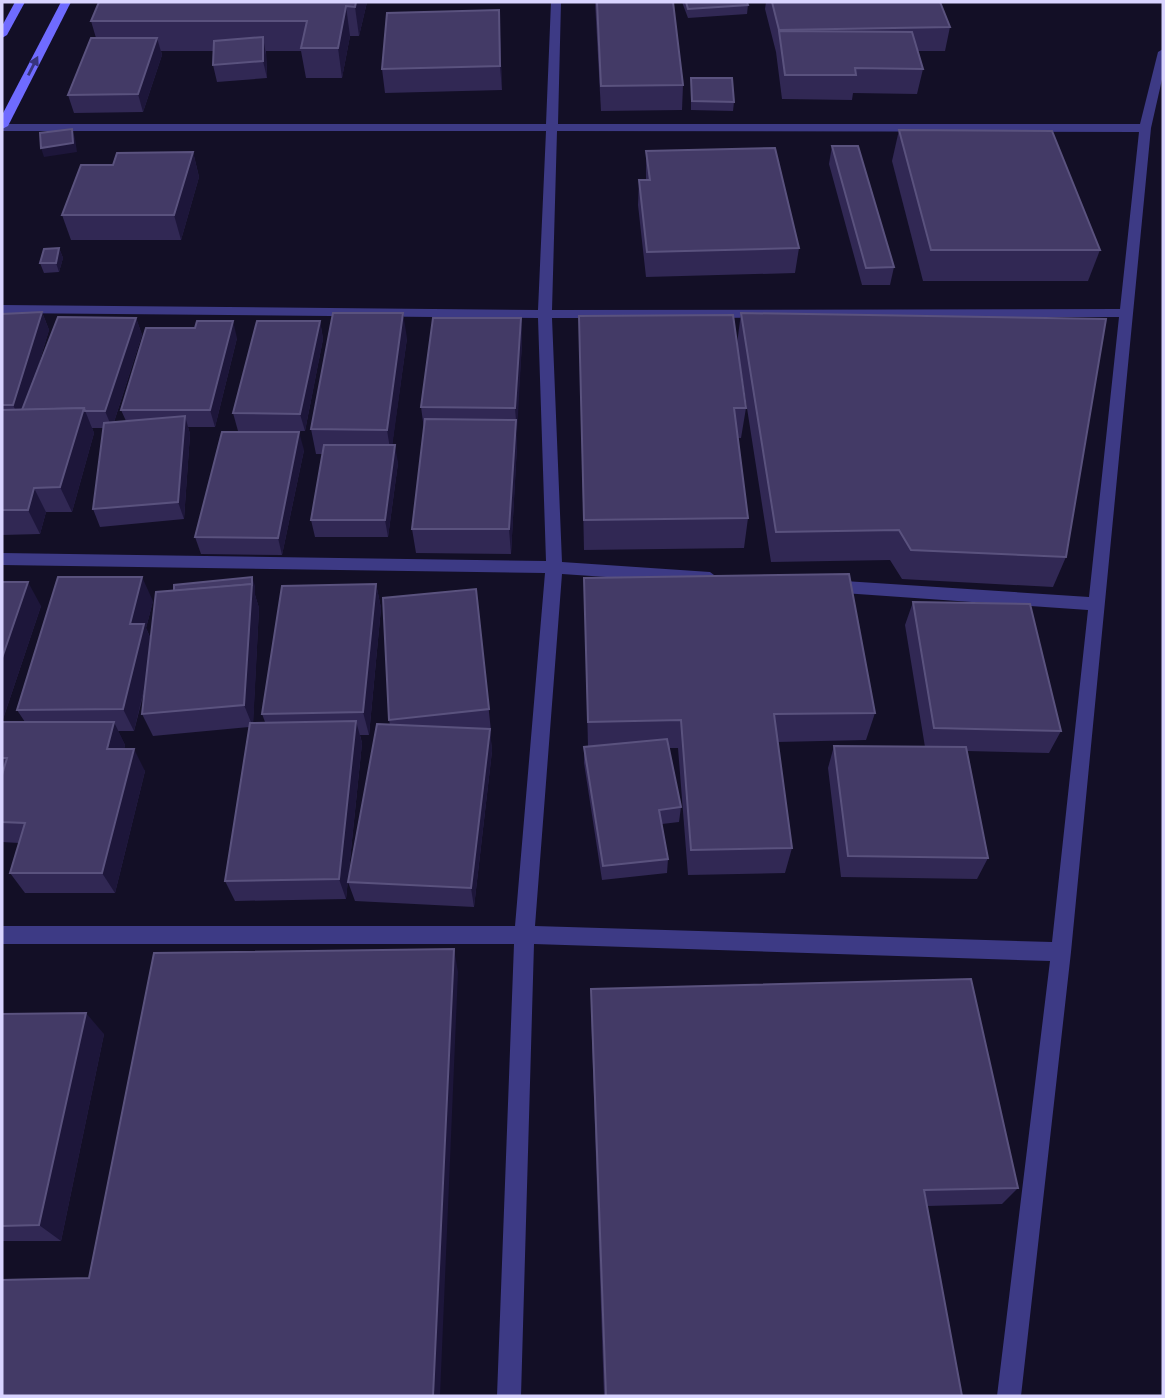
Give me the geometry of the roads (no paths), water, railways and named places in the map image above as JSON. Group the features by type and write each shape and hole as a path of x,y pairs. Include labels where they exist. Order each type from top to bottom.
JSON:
{"main road":[{"path":"2,35 20,2"},
{"path":"2,126 66,2"}],"street":[{"path":"509,1396 524,935 554,567 545,314 556,2"},
{"path":"1009,1396 1061,952 1145,128 1163,52"},
{"path":"2,126 1145,128"},
{"path":"2,309 545,314 1126,313"},
{"path":"2,559 554,567 721,578"},
{"path":"819,585 1098,604"},
{"path":"2,935 524,935 1061,952"}]}
